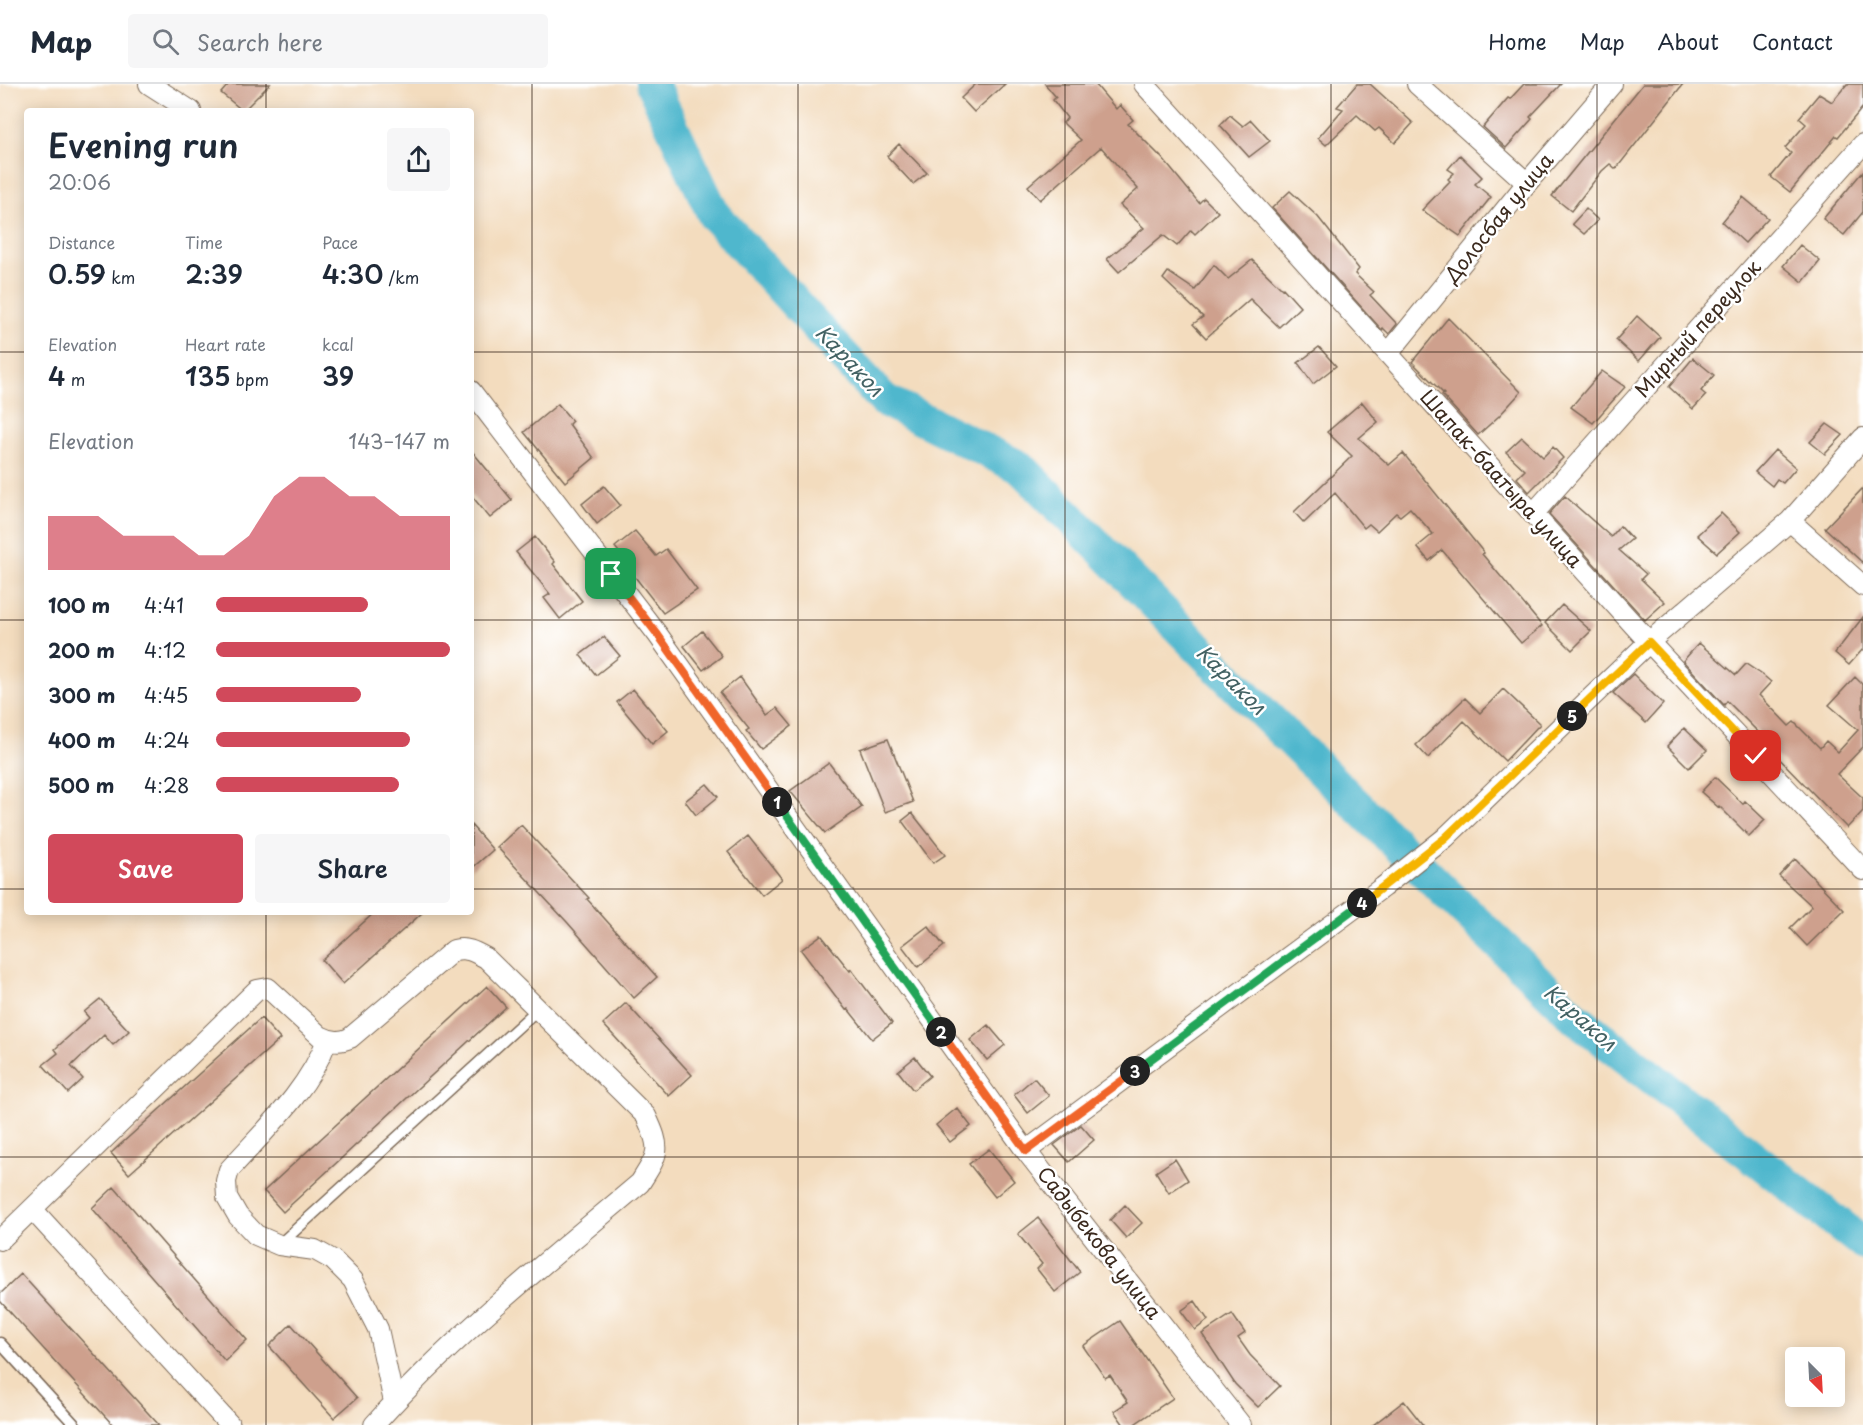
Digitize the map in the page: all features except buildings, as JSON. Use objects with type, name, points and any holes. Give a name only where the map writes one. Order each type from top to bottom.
[{"type":"street","points":[[148,84],[186,108]]},
{"type":"street","name":"Шапак-баатыра улица","points":[[1144,84],[1649,642],[1863,870]]},
{"type":"street","points":[[1417,84],[1527,183]]},
{"type":"street","name":"Долосбая улица","points":[[1388,354],[1527,183],[1612,84]]},
{"type":"street","name":"Мирный переулок","points":[[1533,514],[1863,144]]},
{"type":"street","name":"Садыбекова улица","points":[[474,395],[658,635],[1026,1151],[1241,1425]]},
{"type":"street","points":[[1026,1151],[1383,887],[1445,838],[1649,642],[1790,521],[1863,438]]},
{"type":"street","points":[[1790,521],[1863,586]]},
{"type":"street","points":[[0,1240],[257,990],[268,987],[320,1036],[327,1040],[342,1042],[350,1038],[454,950],[463,948],[473,950],[486,958],[646,1116],[655,1137],[656,1157],[640,1183],[476,1322],[394,1402],[374,1425]]},
{"type":"street","points":[[327,1040],[321,1058],[287,1105],[228,1170],[227,1197],[238,1216],[256,1235],[279,1245],[315,1250],[333,1260],[353,1280],[378,1329],[394,1402]]},
{"type":"street","points":[[32,1209],[230,1425]]},
{"type":"lane","points":[[279,1245],[538,1009]]},
{"type":"lane","points":[[0,1343],[75,1425]]},
{"type":"waterway","name":"Каракол","points":[[652,84],[714,215],[884,400],[1021,468],[1241,691],[1576,1018],[1863,1243]]},
{"type":"route","points":[[611,574],[658,635],[1026,1151],[1383,887],[1445,838],[1649,642],[1756,756]]}]
